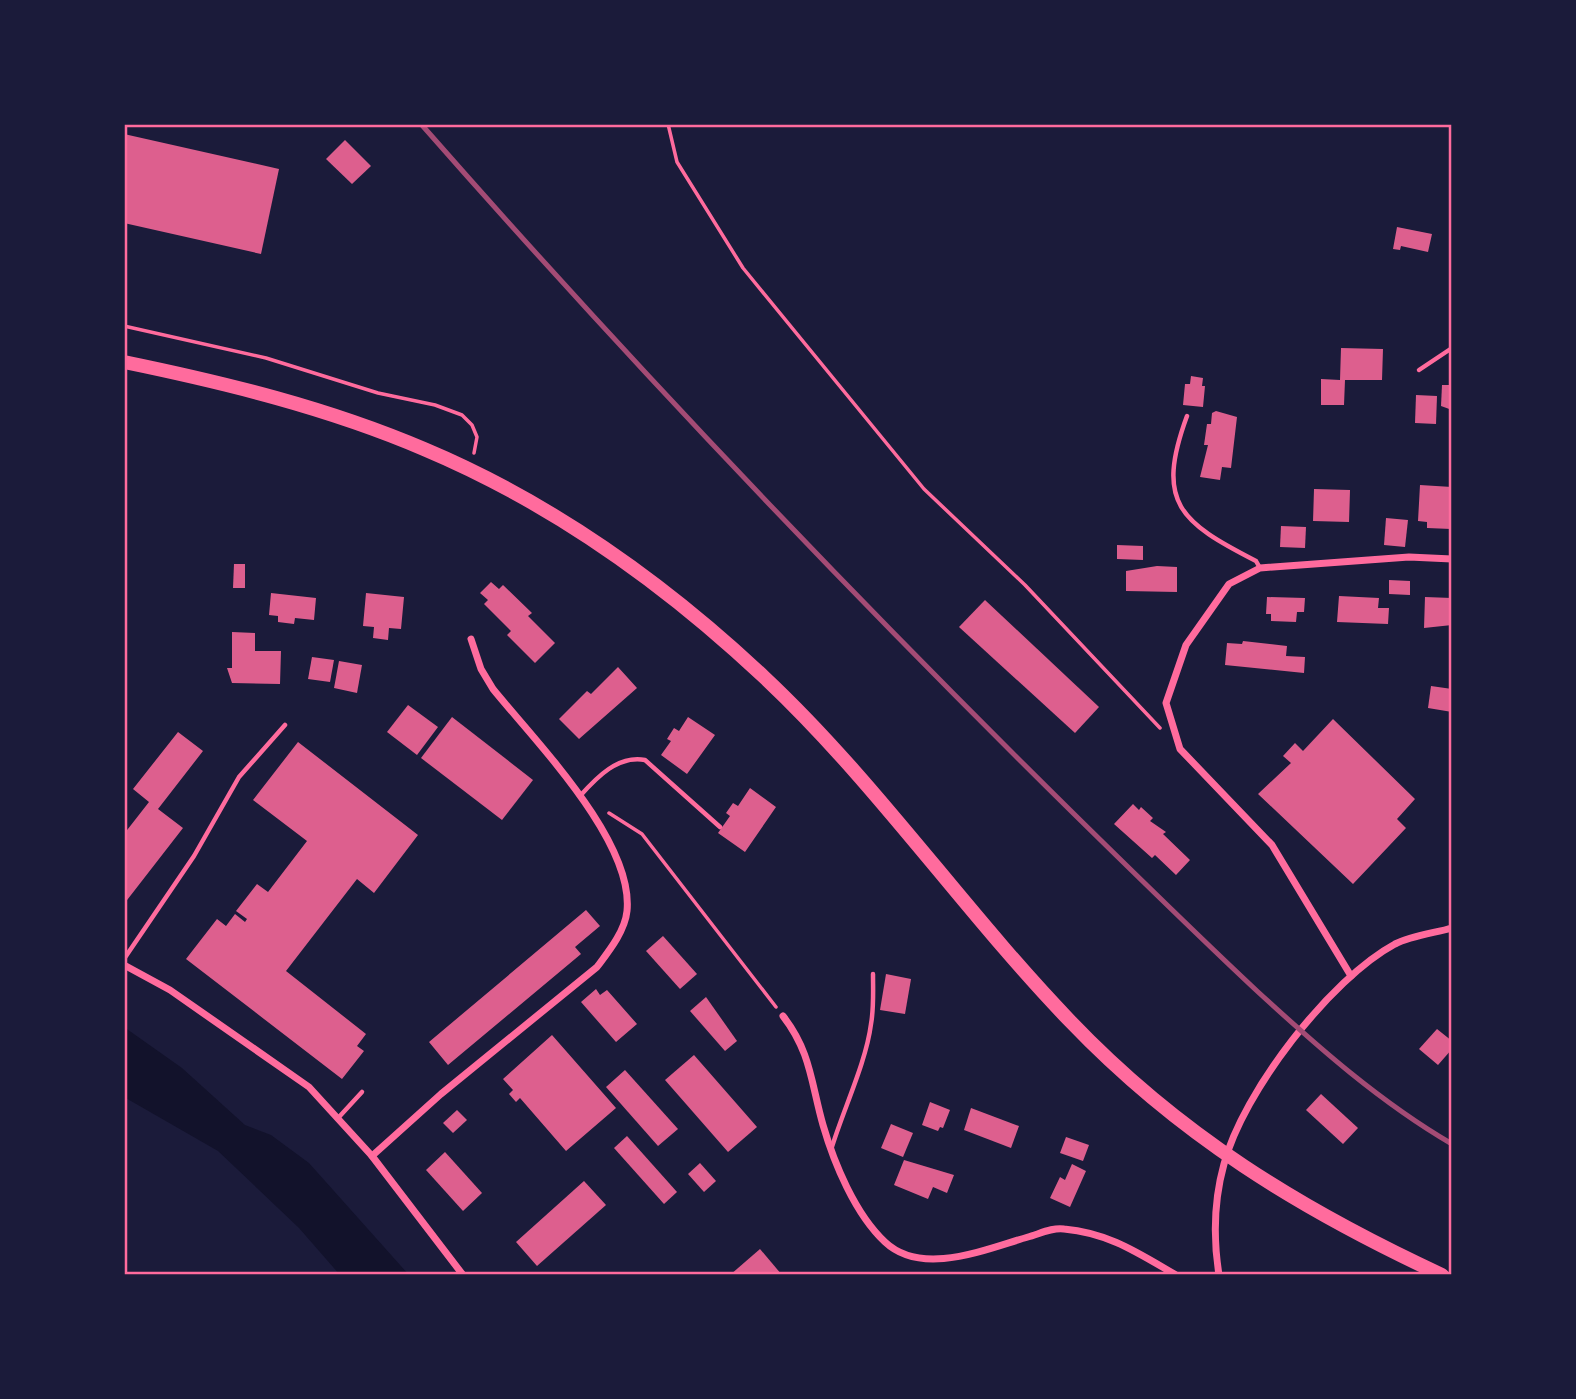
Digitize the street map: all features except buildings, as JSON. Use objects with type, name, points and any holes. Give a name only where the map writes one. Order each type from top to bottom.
[{"type":"highway","points":[[124,362],[247,389],[394,437],[486,477],[601,547],[702,622],[799,711],[1025,972],[1070,1021],[1150,1097],[1200,1139],[1275,1188],[1336,1223],[1442,1275]]},
{"type":"street","points":[[1351,976],[1272,845],[1180,749],[1166,703],[1186,646],[1230,584],[1260,568],[1409,557],[1452,559]]},
{"type":"street","points":[[372,1156],[441,1094],[597,967],[615,942],[628,911],[624,876],[597,819],[493,690],[481,669],[471,639]]},
{"type":"street","points":[[1219,1275],[1215,1245],[1216,1205],[1224,1162],[1250,1102],[1311,1017],[1351,976],[1396,943],[1452,928]]},
{"type":"street","points":[[124,962],[170,990],[309,1087],[372,1156],[463,1275]]},
{"type":"street","points":[[783,1016],[799,1037],[811,1068],[831,1151],[862,1213],[886,1243],[912,1257],[943,1259],[1060,1228],[1110,1237],[1176,1275]]},
{"type":"lane","points":[[1419,370],[1452,348]]},
{"type":"lane","points":[[1187,416],[1173,467],[1173,492],[1177,502],[1206,535],[1256,561],[1260,568]]},
{"type":"lane","points":[[124,962],[194,856],[239,777],[285,724]]},
{"type":"lane","points":[[580,796],[611,767],[632,759],[645,760],[720,827]]},
{"type":"lane","points":[[831,1151],[846,1101],[862,1063],[871,1024],[873,974]]},
{"type":"lane","points":[[339,1117],[362,1092]]},
{"type":"path","points":[[668,124],[677,162],[743,268],[924,489],[1025,585],[1180,749]]},
{"type":"path","points":[[124,326],[266,358],[378,393],[435,405],[461,415],[472,425],[477,437],[474,453]]},
{"type":"path","points":[[580,796],[642,834],[783,1016]]},
{"type":"shaded area","points":[[124,1027],[182,1068],[245,1125],[271,1135],[309,1163],[409,1275],[340,1275],[299,1228],[218,1151],[124,1097]]},
{"type":"railway","points":[[421,124],[579,301],[741,474],[1073,813],[1303,1033],[1375,1092],[1452,1144]]}]
